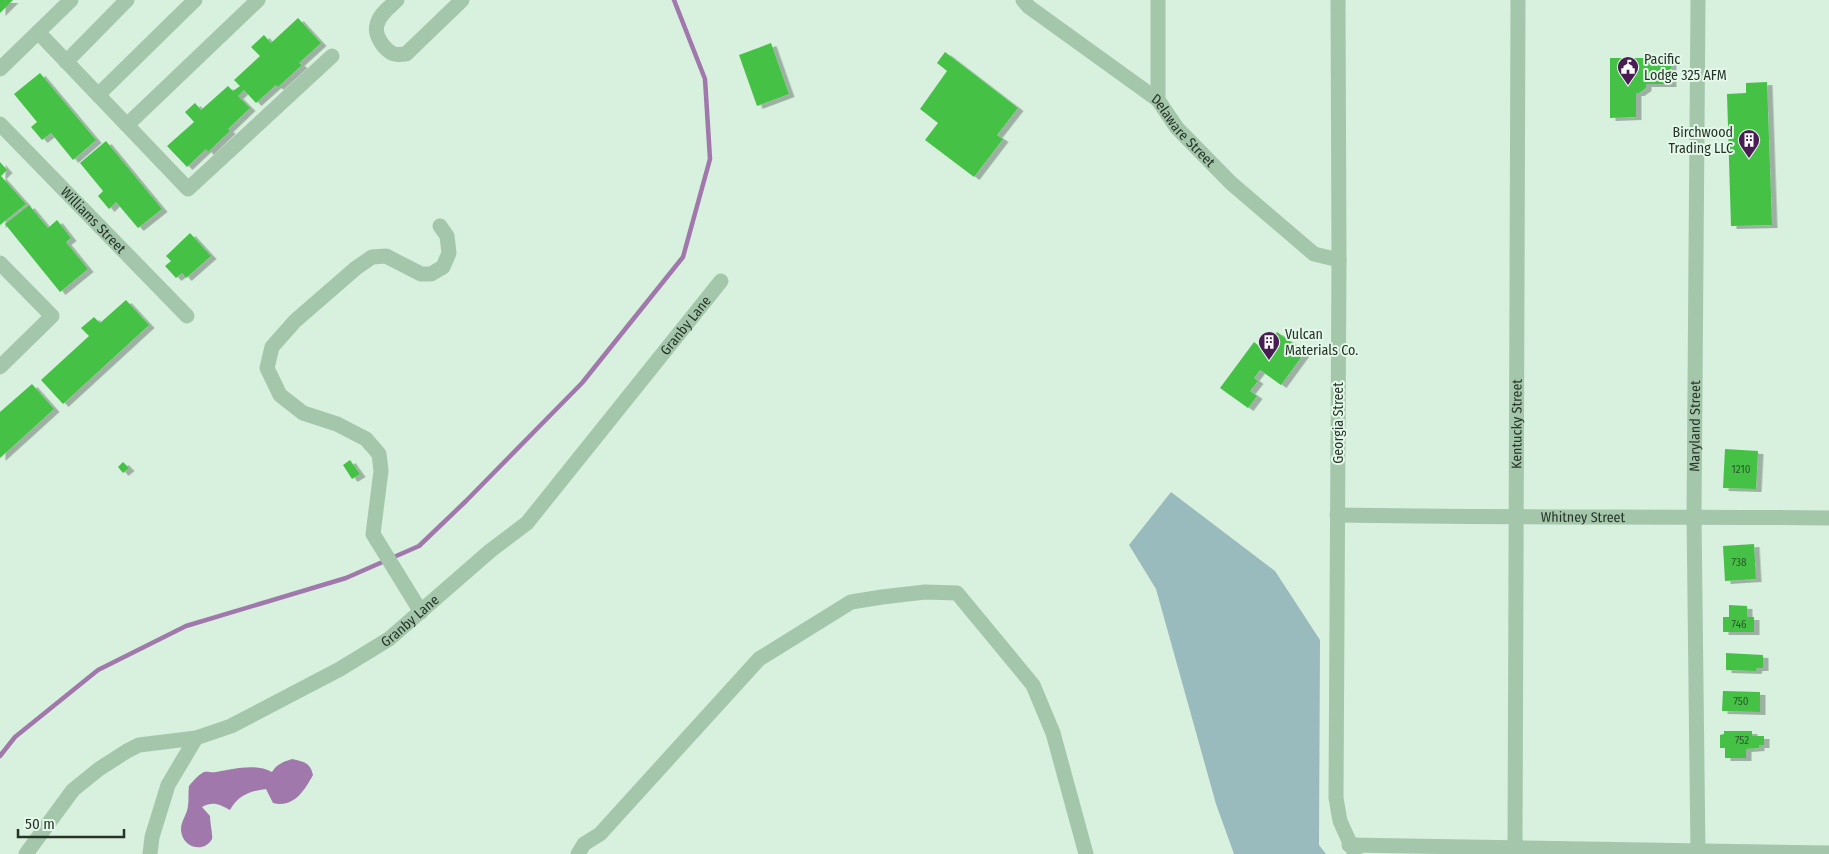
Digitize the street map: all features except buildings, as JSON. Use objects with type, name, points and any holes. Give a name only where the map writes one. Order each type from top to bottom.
[{"type":"street","points":[[0,69],[71,0]]},
{"type":"street","points":[[66,62],[127,0]]},
{"type":"street","points":[[98,95],[195,0]]},
{"type":"street","points":[[127,126],[258,0]]},
{"type":"street","points":[[397,0],[381,15],[376,25],[380,41],[394,54],[406,54],[462,0]]},
{"type":"street","name":"Delaware Street","points":[[1023,0],[1029,7],[1158,100],[1177,128],[1231,182],[1314,254],[1339,260]]},
{"type":"street","points":[[1158,0],[1158,100]]},
{"type":"street","name":"Georgia Street","points":[[1338,0],[1339,260],[1336,798],[1340,821],[1352,849]]},
{"type":"street","name":"Kentucky Street","points":[[1515,849],[1518,0]]},
{"type":"street","name":"Maryland Street","points":[[1698,0],[1694,516],[1698,853]]},
{"type":"street","points":[[38,32],[188,189],[332,56]]},
{"type":"street","name":"Williams Street","points":[[0,124],[188,316]]},
{"type":"street","points":[[417,605],[373,534],[381,471],[379,454],[366,440],[337,424],[303,413],[280,395],[267,368],[272,347],[296,321],[356,268],[372,257],[386,256],[421,274],[431,274],[443,266],[449,253],[447,236],[440,226]]},
{"type":"street","points":[[0,262],[52,316],[0,367]]},
{"type":"street","name":"Granby Lane","points":[[26,854],[73,790],[99,769],[127,751],[140,745],[196,738],[231,726],[340,668],[389,639],[417,605],[527,522],[721,281]]},
{"type":"street","name":"Whitney Street","points":[[1337,515],[1516,518],[1694,516],[1829,518]]},
{"type":"street","points":[[578,854],[584,844],[600,834],[759,659],[851,602],[925,592],[957,593],[1033,685],[1053,733],[1086,854]]},
{"type":"street","points":[[150,854],[152,837],[168,785],[196,738]]},
{"type":"street","points":[[1352,849],[1829,853]]},
{"type":"shaded area","points":[[1171,492],[1275,571],[1320,640],[1319,845],[1326,854],[1234,854],[1216,804],[1156,589],[1129,545]]},
{"type":"shaded area","points":[[292,759],[308,765],[313,775],[306,787],[293,801],[280,804],[273,803],[266,789],[241,797],[230,810],[216,804],[206,805],[202,807],[210,816],[212,839],[205,846],[200,847],[191,846],[184,840],[181,827],[188,806],[189,786],[204,772],[251,767],[272,772],[280,764]]},
{"type":"waterway","points":[[0,756],[15,737],[98,670],[186,626],[346,578],[419,546],[582,383],[683,257],[710,159],[705,79],[674,0]]},
{"type":"place","name":"Pacific Lodge 325 AFM","points":[[1628,86]]},
{"type":"place","name":"Birchwood Trading LLC","points":[[1749,159]]},
{"type":"place","name":"Vulcan Materials Co.","points":[[1269,361]]}]
